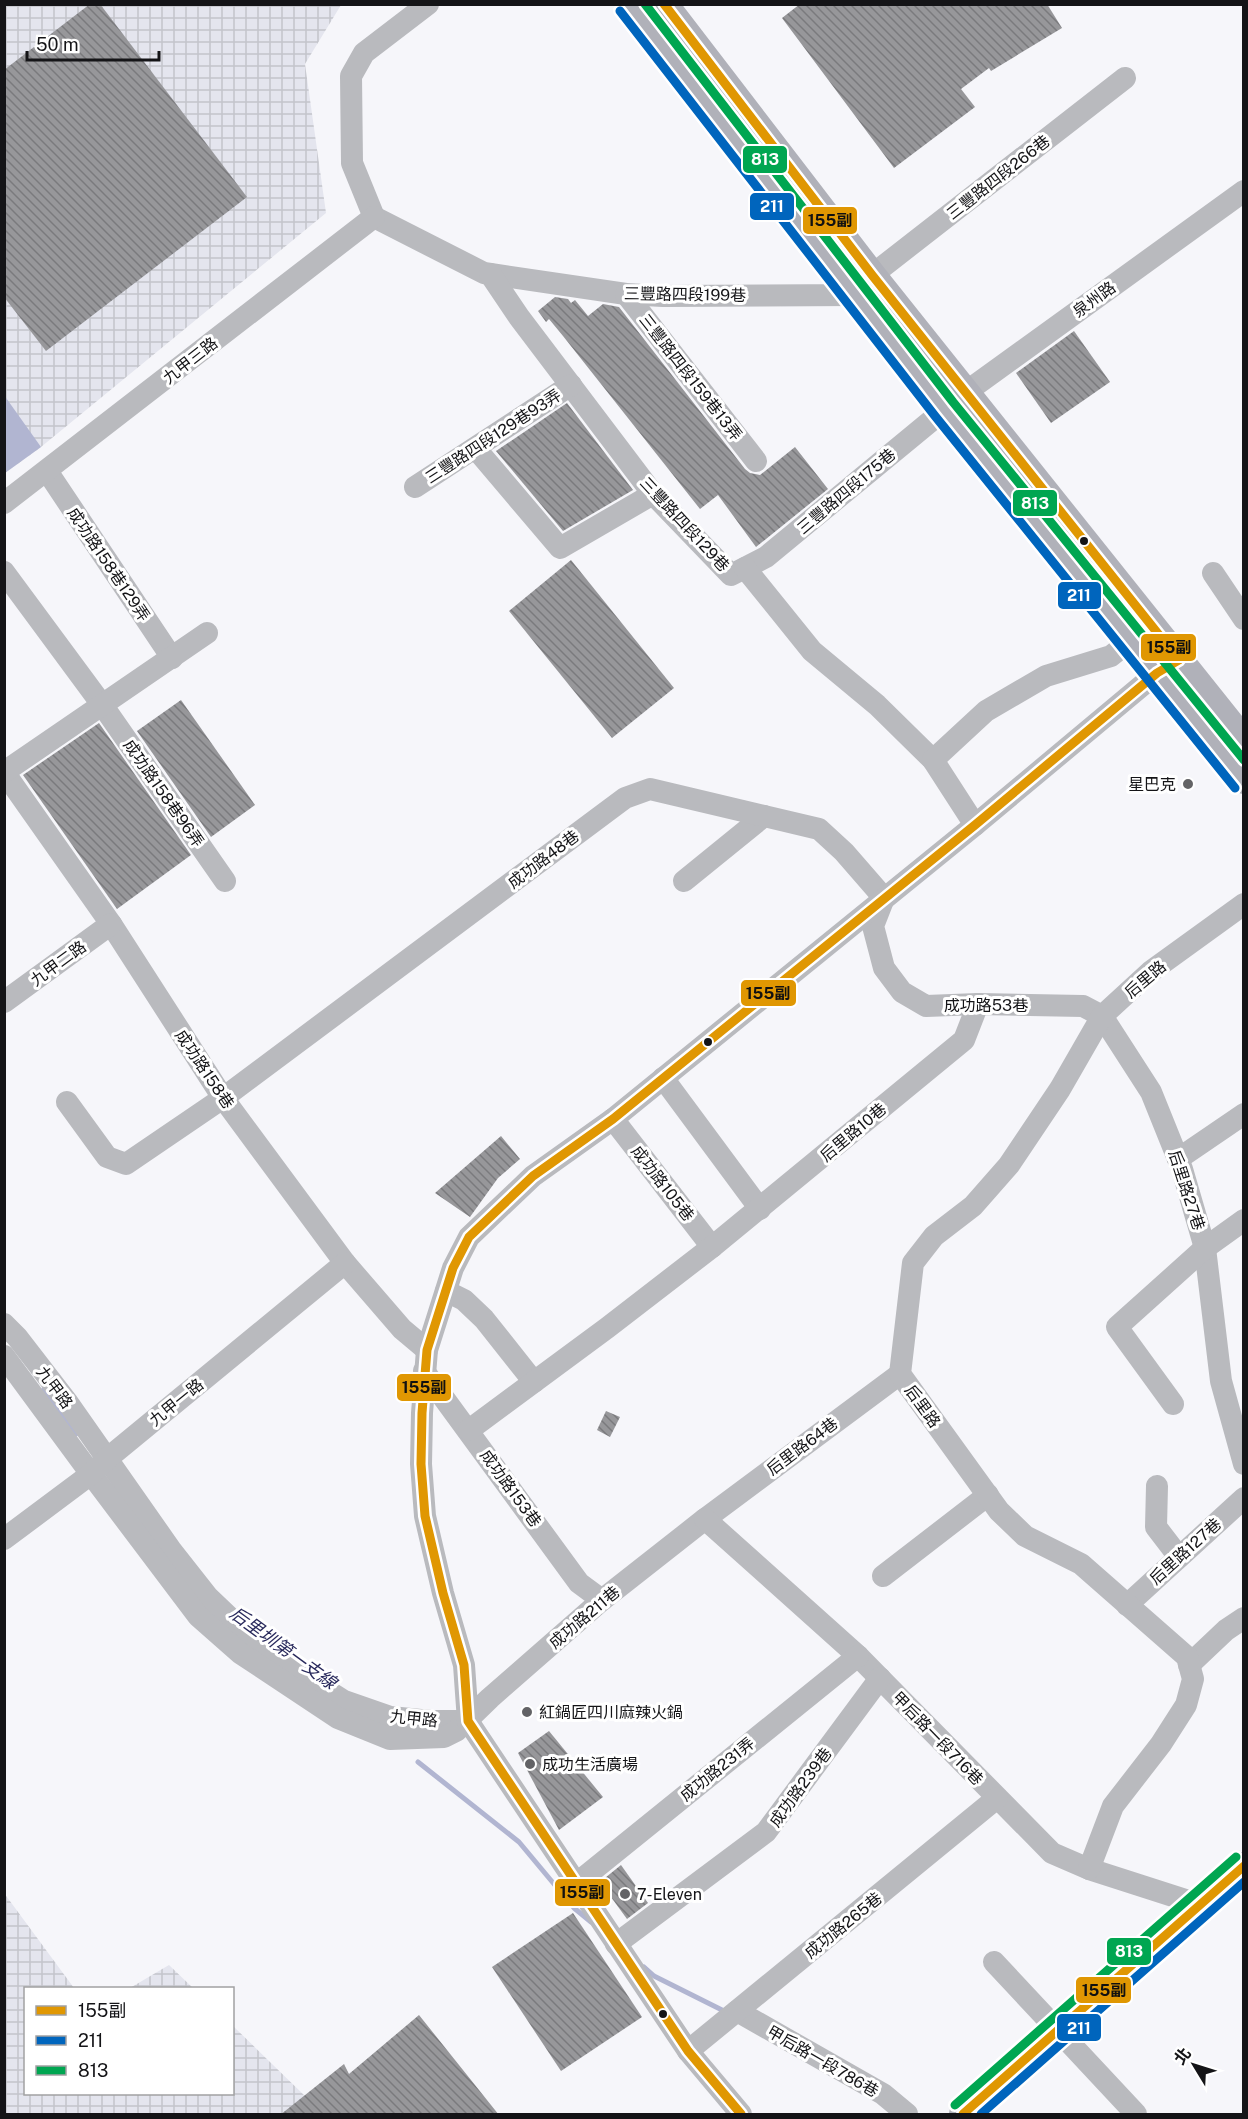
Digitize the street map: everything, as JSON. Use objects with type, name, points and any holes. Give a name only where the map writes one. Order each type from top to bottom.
[{"type":"main road","points":[[628,4],[864,285],[1168,667],[1244,780]]},
{"type":"main road","points":[[664,4],[864,285]]},
{"type":"main road","points":[[955,400],[1131,640],[1168,667],[1244,741]]},
{"type":"main road","points":[[963,2115],[1244,1866]]},
{"type":"street","points":[[374,217],[352,163],[351,76],[364,53],[428,4]]},
{"type":"street","name":"三豐路四段266巷","points":[[864,285],[1125,78]]},
{"type":"street","name":"泉州路","points":[[955,400],[1244,191]]},
{"type":"street","name":"三豐路四段199巷","points":[[374,217],[484,273],[626,294],[663,296],[864,285]]},
{"type":"street","name":"九甲三路","points":[[4,503],[374,217]]},
{"type":"street","name":"三豐路四段129巷","points":[[490,274],[519,318],[653,494],[731,575],[745,568],[813,651],[877,705],[933,760],[975,825]]},
{"type":"street","name":"三豐路四段159巷13弄","points":[[626,294],[756,461]]},
{"type":"street","name":"三豐路四段129巷93弄","points":[[415,487],[571,385]]},
{"type":"street","name":"三豐路四段175巷","points":[[745,568],[766,557],[955,400]]},
{"type":"street","points":[[476,449],[560,548],[653,494]]},
{"type":"street","name":"成功路158巷129弄","points":[[47,471],[172,658]]},
{"type":"street","name":"成功路158巷96弄","points":[[4,572],[103,706],[225,881]]},
{"type":"street","points":[[1213,573],[1244,619]]},
{"type":"street","name":"成功路158巷","points":[[207,633],[4,772],[111,924],[223,1098],[345,1263],[402,1329],[426,1361]]},
{"type":"street","points":[[933,760],[986,711],[1046,676],[1111,656],[1131,640]]},
{"type":"street","points":[[741,2115],[688,2051],[468,1721],[464,1665],[443,1593],[425,1516],[421,1464],[426,1361],[446,1291],[453,1268],[469,1237],[533,1176],[613,1119],[1168,667]]},
{"type":"street","name":"成功路48巷","points":[[67,1102],[107,1157],[126,1164],[223,1098],[625,798],[650,789],[819,829],[844,852],[884,898]]},
{"type":"street","points":[[684,881],[764,816]]},
{"type":"street","name":"成功路53巷","points":[[884,898],[873,926],[884,968],[902,992],[926,1006],[978,1004],[1083,1006],[1102,1016]]},
{"type":"street","name":"后里路","points":[[1189,1665],[1187,1657],[1081,1564],[1025,1536],[999,1511],[900,1374],[913,1263],[934,1236],[973,1206],[1010,1165],[1060,1089],[1102,1016],[1150,972],[1244,903]]},
{"type":"street","name":"九甲二路","points":[[4,1002],[111,924]]},
{"type":"street","name":"后里路10巷","points":[[469,1430],[608,1328],[712,1247],[964,1040],[978,1004]]},
{"type":"street","name":"后里路27巷","points":[[1102,1016],[1151,1092],[1178,1159],[1205,1248],[1221,1381],[1244,1464]]},
{"type":"street","points":[[663,1078],[760,1209]]},
{"type":"street","points":[[1178,1159],[1244,1114]]},
{"type":"street","name":"成功路105巷","points":[[613,1119],[712,1247]]},
{"type":"street","points":[[1173,1404],[1116,1327],[1205,1248],[1244,1220]]},
{"type":"street","name":"九甲一路","points":[[4,1539],[90,1474],[345,1263]]},
{"type":"street","points":[[446,1291],[464,1300],[484,1318],[534,1382]]},
{"type":"street","name":"九甲路","points":[[4,1324],[17,1337],[108,1458],[178,1574]]},
{"type":"street","name":"九甲路","points":[[4,1356],[90,1474],[178,1574],[208,1597],[251,1638],[289,1666],[344,1701],[390,1717],[431,1721],[468,1721]]},
{"type":"street","name":"成功路153巷","points":[[426,1361],[469,1430],[579,1583],[602,1600]]},
{"type":"street","name":"后里路64巷","points":[[705,1519],[900,1374]]},
{"type":"street","points":[[1157,1486],[1156,1527],[1179,1557]]},
{"type":"street","points":[[883,1576],[988,1495]]},
{"type":"street","name":"后里路127巷","points":[[1127,1605],[1244,1498]]},
{"type":"street","name":"成功路211巷","points":[[468,1721],[490,1698],[602,1600],[705,1519]]},
{"type":"street","name":"甲后路一段716巷","points":[[705,1519],[858,1656],[1052,1853],[1089,1869],[1201,1905]]},
{"type":"street","points":[[1089,1869],[1113,1806],[1161,1744],[1186,1705],[1193,1679],[1189,1665],[1226,1630],[1244,1618]]},
{"type":"street","name":"成功路231弄","points":[[577,1883],[858,1656]]},
{"type":"street","name":"成功路239巷","points":[[616,1944],[766,1832],[880,1678]]},
{"type":"street","name":"成功路265巷","points":[[688,2051],[997,1798]]},
{"type":"street","points":[[994,1962],[1136,2115]]},
{"type":"street","name":"甲后路一段786巷","points":[[737,2012],[883,2094],[907,2115]]},
{"type":"shaded area","points":[[4,5],[341,5],[305,64],[326,213],[41,447],[5,473]]},
{"type":"shaded area","points":[[4,1893],[73,1987],[24,1987],[24,2095],[234,2095],[234,2027],[306,2097],[409,2040],[481,2114],[5,2114]]},
{"type":"shaded area","points":[[169,1965],[192,1987],[132,1987]]},
{"type":"water","points":[[4,395],[41,447],[5,473],[4,473]]},
{"type":"building","points":[[90,4],[100,4],[247,197],[46,351],[4,297],[4,70]]},
{"type":"building","points":[[800,4],[1047,4],[1062,28],[991,71],[989,68],[961,89],[975,107],[894,168],[782,18]]},
{"type":"building","points":[[555,297],[568,299],[571,303],[575,300],[588,316],[603,304],[619,307],[750,473],[760,475],[795,447],[828,489],[756,547],[718,495],[700,509],[563,336],[549,319],[546,322],[538,311]]},
{"type":"building","points":[[1074,331],[1110,382],[1051,423],[1016,373]]},
{"type":"building","points":[[567,403],[633,490],[563,531],[496,451]]},
{"type":"building","points":[[571,560],[674,688],[612,738],[509,611]]},
{"type":"building","points":[[181,700],[255,805],[211,837],[137,731]]},
{"type":"building","points":[[99,723],[191,855],[117,909],[23,775]]},
{"type":"building","points":[[501,1136],[520,1159],[498,1178],[470,1217],[435,1193]]},
{"type":"building","points":[[606,1411],[620,1417],[610,1437],[597,1430]]},
{"type":"building","points":[[549,1731],[603,1797],[559,1830],[518,1753]]},
{"type":"building","name":"7-Eleven","points":[[621,1865],[648,1903],[627,1919],[600,1882]]},
{"type":"building","points":[[573,1913],[642,2017],[561,2071],[492,1967]]},
{"type":"building","points":[[419,2015],[499,2115],[280,2115],[344,2064],[349,2074]]},
{"type":"waterway","name":"后里圳第一支線","points":[[44,1389],[76,1434]]},
{"type":"waterway","name":"后里圳第一支線","points":[[418,1762],[519,1842],[574,1908],[591,1922]]},
{"type":"waterway","name":"后里圳第一支線","points":[[644,1967],[654,1976],[726,2012]]},
{"type":"transit line","name":"813","points":[[645,4],[953,402],[1244,760]]},
{"type":"transit line","name":"155副","points":[[664,4],[872,275],[1179,660],[1157,673],[975,825],[613,1119],[533,1176],[469,1237],[453,1268],[427,1350],[421,1464],[425,1516],[443,1593],[464,1665],[468,1721],[688,2051],[741,2114]]},
{"type":"transit line","name":"211","points":[[620,11],[935,416],[1235,788]]},
{"type":"transit line","name":"813","points":[[955,2105],[1236,1857]]},
{"type":"transit line","name":"155副","points":[[963,2114],[1244,1866]]},
{"type":"transit line","name":"211","points":[[981,2114],[1244,1882]]},
{"type":"place","name":"星巴克","points":[[1188,784]]},
{"type":"place","name":"紅鍋匠四川麻辣火鍋","points":[[527,1712]]},
{"type":"place","name":"成功生活廣場","points":[[530,1764]]},
{"type":"place","name":"7-Eleven","points":[[625,1894]]}]
